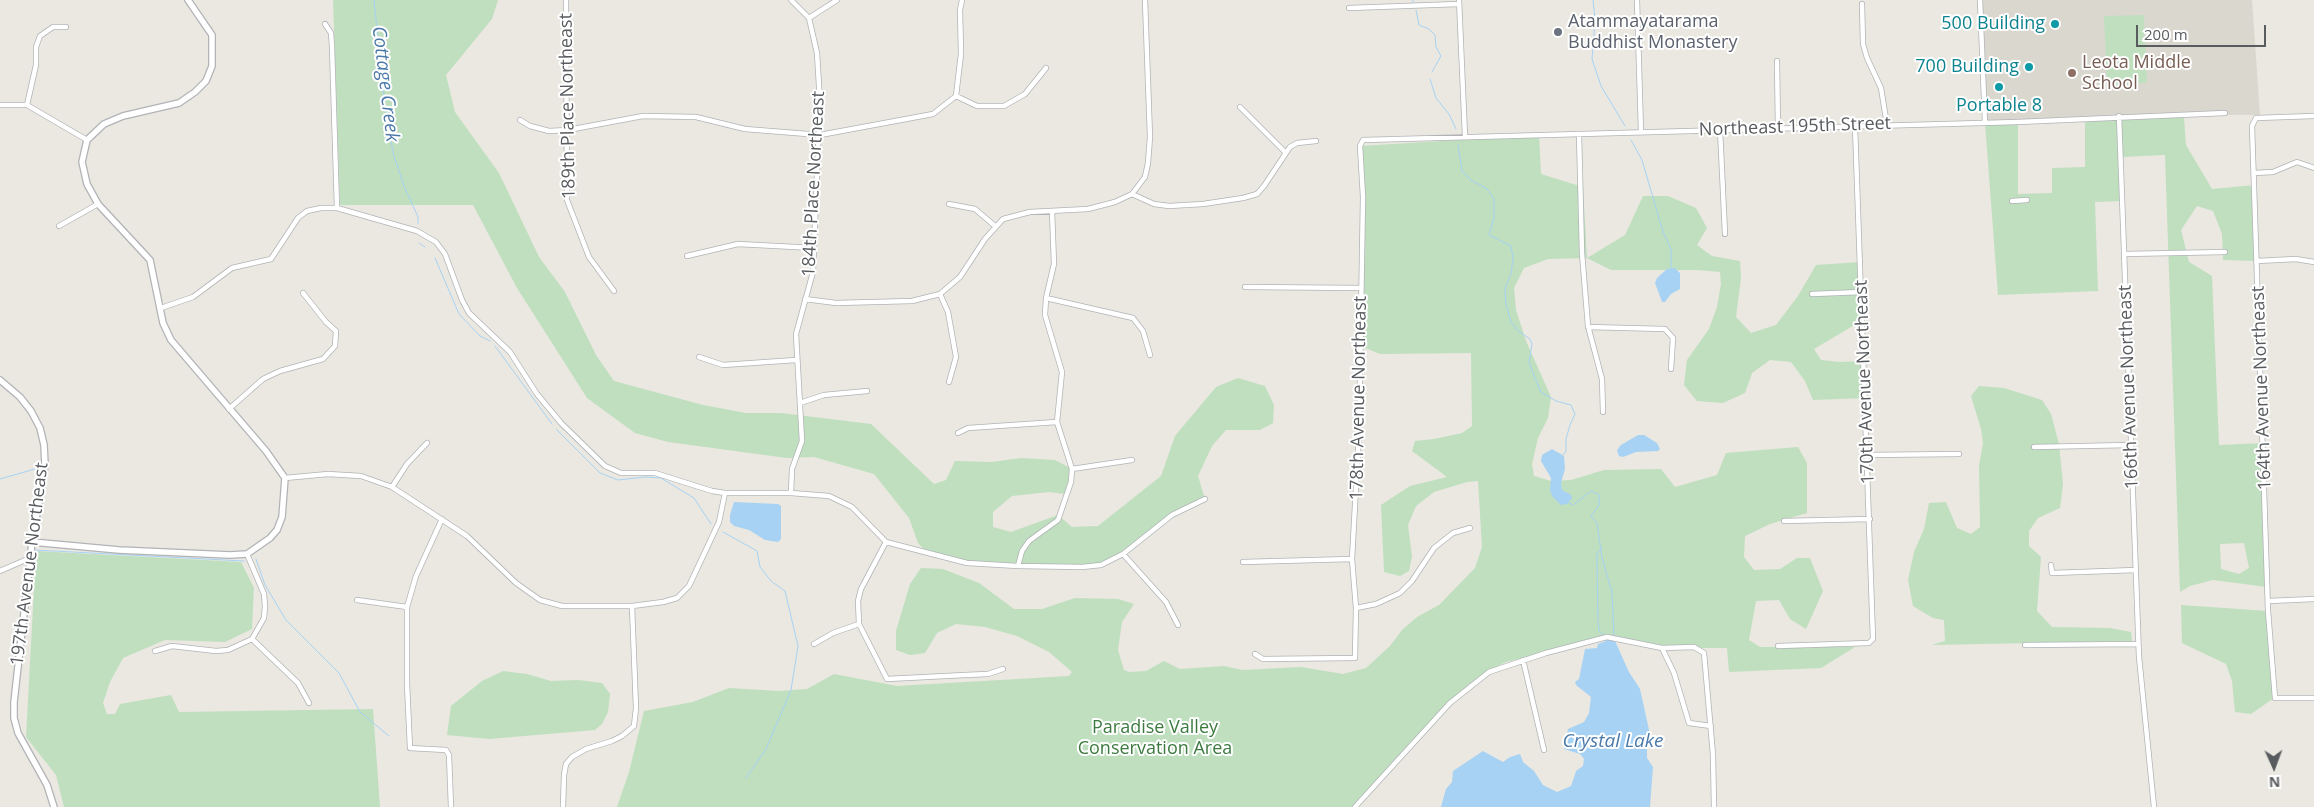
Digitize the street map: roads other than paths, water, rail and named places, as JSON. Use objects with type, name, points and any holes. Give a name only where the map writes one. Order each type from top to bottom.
[{"type":"street","points":[[32,542],[119,550],[230,555],[247,554],[262,545],[277,530],[284,504],[285,478],[266,451],[171,340],[163,323],[150,260],[98,204],[87,184],[82,162],[87,140],[104,124],[123,116],[179,103],[195,92],[206,81],[212,66],[212,35],[188,0]]},
{"type":"street","name":"189th Place Northeast","points":[[566,0],[567,200],[589,257],[614,291]]},
{"type":"street","points":[[791,0],[809,18],[837,0]]},
{"type":"street","points":[[520,120],[530,126],[549,131],[568,130],[652,116],[696,117],[745,129],[820,135],[933,114],[956,96],[961,54],[960,10],[962,0]]},
{"type":"street","points":[[805,299],[836,303],[912,301],[940,294],[960,277],[995,226],[1003,219],[1016,215],[1102,206],[1132,194],[1145,177],[1150,137],[1145,0]]},
{"type":"street","points":[[1637,0],[1641,131]]},
{"type":"street","points":[[1980,0],[1985,123]]},
{"type":"street","points":[[1349,8],[1459,2],[1465,136]]},
{"type":"street","points":[[1862,4],[1863,44],[1867,58],[1881,88],[1887,125]]},
{"type":"street","name":"184th Place Northeast","points":[[791,493],[792,469],[802,441],[796,334],[812,272],[820,135],[819,67],[809,18]]},
{"type":"street","points":[[325,24],[331,33],[332,47],[337,208]]},
{"type":"street","points":[[27,105],[36,65],[36,47],[40,36],[53,28],[66,26]]},
{"type":"street","points":[[1777,61],[1778,128]]},
{"type":"street","points":[[956,96],[977,106],[1004,106],[1025,94],[1046,68]]},
{"type":"street","points":[[0,106],[27,105],[87,140]]},
{"type":"street","points":[[1240,107],[1285,152]]},
{"type":"street","name":"Northeast 195th Street","points":[[1366,140],[1985,123],[2225,113]]},
{"type":"street","name":"166th Avenue Northeast","points":[[2119,116],[2138,644],[2154,807]]},
{"type":"street","name":"164th Avenue Northeast","points":[[2314,116],[2263,117],[2253,120],[2268,611],[2275,698],[2314,698]]},
{"type":"street","name":"170th Avenue Northeast","points":[[1778,646],[1869,643],[1873,639],[1855,126]]},
{"type":"street","points":[[1720,129],[1725,234]]},
{"type":"street","points":[[1578,134],[1582,253],[1588,327],[1602,379],[1603,412]]},
{"type":"street","name":"178th Avenue Northeast","points":[[1255,654],[1263,659],[1354,658],[1356,608],[1352,559],[1358,442],[1363,197],[1360,146],[1366,140]]},
{"type":"street","points":[[1132,194],[1154,204],[1168,206],[1203,204],[1257,194],[1285,152],[1297,143],[1316,141]]},
{"type":"street","points":[[2254,172],[2273,172],[2297,162],[2314,168]]},
{"type":"street","points":[[2012,201],[2027,200]]},
{"type":"street","points":[[59,226],[98,204]]},
{"type":"street","points":[[949,204],[975,209],[995,226]]},
{"type":"street","points":[[160,308],[194,296],[232,268],[272,259],[298,218],[307,211],[321,208],[337,208],[417,231],[436,242],[442,251],[469,313],[510,352],[537,394],[597,459],[605,466],[621,473],[656,473],[712,491],[725,493],[791,493],[829,496],[841,500],[852,507],[886,542],[967,563],[1018,566],[1082,567],[1101,564],[1123,554],[1172,515],[1205,499]]},
{"type":"street","points":[[1018,566],[1022,551],[1029,541],[1058,520],[1070,491],[1072,470],[1057,422],[1062,372],[1045,316],[1046,298],[1054,264],[1052,211]]},
{"type":"street","points":[[687,256],[738,244],[814,248]]},
{"type":"street","points":[[2124,254],[2225,252]]},
{"type":"street","points":[[2257,261],[2296,259],[2314,262]]},
{"type":"street","points":[[1245,287],[1361,288]]},
{"type":"street","points":[[1812,294],[1862,292]]},
{"type":"street","points":[[229,409],[263,379],[280,371],[323,359],[335,346],[336,331],[326,322],[303,293]]},
{"type":"street","points":[[940,294],[948,312],[956,357],[949,382]]},
{"type":"street","points":[[1046,298],[1133,318],[1142,331],[1150,355]]},
{"type":"street","points":[[1588,327],[1665,329],[1673,338],[1671,368]]},
{"type":"street","points":[[699,357],[724,365],[796,360]]},
{"type":"street","name":"197th Avenue Northeast","points":[[0,380],[20,397],[31,411],[40,428],[44,446],[45,464],[32,542],[14,702],[18,733],[47,785],[54,807]]},
{"type":"street","points":[[800,403],[811,402],[824,395],[867,391]]},
{"type":"street","points":[[958,433],[968,428],[1057,422]]},
{"type":"street","points":[[392,487],[407,464],[427,442]]},
{"type":"street","points":[[2034,447],[2131,445]]},
{"type":"street","points":[[1868,455],[1959,454]]},
{"type":"street","points":[[1072,470],[1132,460]]},
{"type":"street","points":[[285,478],[328,474],[361,476],[392,487],[467,536],[516,583],[540,600],[562,606],[632,606],[677,598],[689,586],[719,522],[725,493]]},
{"type":"street","points":[[442,519],[416,576],[407,607],[410,748],[446,750],[450,755],[452,807]]},
{"type":"street","points":[[1784,521],[1870,519]]},
{"type":"street","points":[[1356,608],[1376,604],[1400,593],[1412,581],[1428,555],[1438,544],[1453,534],[1470,528]]},
{"type":"street","points":[[886,542],[861,589],[859,624],[887,679],[966,676],[988,674],[1003,669]]},
{"type":"street","points":[[155,651],[172,646],[216,651],[228,650],[252,639],[264,618],[266,606],[264,594],[247,554]]},
{"type":"street","points":[[1123,554],[1166,602],[1178,625]]},
{"type":"street","points":[[0,571],[30,558]]},
{"type":"street","points":[[1243,562],[1352,559]]},
{"type":"street","points":[[2051,565],[2052,573],[2136,570]]},
{"type":"street","points":[[2269,601],[2314,599]]},
{"type":"street","points":[[357,600],[407,607]]},
{"type":"street","points":[[564,807],[564,775],[566,764],[572,756],[586,749],[612,741],[622,736],[634,726],[636,708],[632,606]]},
{"type":"street","points":[[814,644],[859,624]]},
{"type":"street","points":[[1355,807],[1450,703],[1489,672],[1533,657],[1606,638],[1662,648],[1694,647],[1704,653],[1714,807]]},
{"type":"street","points":[[252,639],[298,683],[309,703]]},
{"type":"street","points":[[2025,645],[2138,644]]},
{"type":"street","points":[[1662,648],[1674,673],[1689,723],[1710,726]]},
{"type":"street","points":[[1523,660],[1544,750]]},
{"type":"water","points":[[1675,268],[1680,273],[1680,289],[1671,294],[1665,302],[1662,302],[1655,283],[1657,278],[1667,269]]},
{"type":"water","points":[[1638,435],[1644,435],[1657,443],[1660,449],[1658,451],[1636,452],[1623,457],[1619,456],[1617,450],[1621,445]]},
{"type":"water","points":[[1552,449],[1564,456],[1565,469],[1561,483],[1562,490],[1571,495],[1572,498],[1567,504],[1561,505],[1552,496],[1550,490],[1551,478],[1541,461],[1542,455]]},
{"type":"water","points":[[734,502],[778,504],[781,506],[781,539],[778,542],[765,540],[749,530],[734,526],[730,522],[730,515]]},
{"type":"water","name":"Crystal Lake","points":[[1605,635],[1609,640],[1615,641],[1629,672],[1640,689],[1651,739],[1647,746],[1647,758],[1653,767],[1650,807],[1441,807],[1446,789],[1452,782],[1453,771],[1483,751],[1503,762],[1510,757],[1520,754],[1523,762],[1534,771],[1543,785],[1557,792],[1571,786],[1576,771],[1583,766],[1584,759],[1580,754],[1564,749],[1568,729],[1584,722],[1589,713],[1591,697],[1576,685],[1575,682],[1579,679],[1585,649],[1597,648],[1598,644],[1606,641],[1603,636]]},
{"type":"waterway","name":"Cottage Creek","points":[[374,0],[386,116],[394,156],[404,186],[418,217],[418,223]]},
{"type":"waterway","points":[[1593,0],[1595,19],[1592,59],[1601,86],[1625,126]]},
{"type":"waterway","points":[[1416,10],[1419,25],[1429,29],[1435,35],[1436,47],[1441,56],[1432,72]]},
{"type":"waterway","points":[[1430,79],[1436,98],[1449,114],[1456,129]]},
{"type":"waterway","points":[[1631,140],[1642,160],[1663,232],[1671,249],[1671,268]]},
{"type":"waterway","points":[[1458,145],[1462,171],[1472,181],[1486,188],[1494,199],[1494,218],[1489,235],[1511,246],[1513,258],[1511,274],[1505,288],[1506,304],[1511,322],[1517,330],[1530,339],[1532,344],[1529,362],[1534,376],[1541,392],[1556,401],[1571,405],[1575,414],[1566,439],[1566,451],[1563,455]]},
{"type":"waterway","name":"Cottage Creek","points":[[419,243],[425,247]]},
{"type":"waterway","name":"Cottage Creek","points":[[435,258],[459,314],[480,336],[490,341]]},
{"type":"waterway","name":"Cottage Creek","points":[[495,346],[552,424]]},
{"type":"waterway","name":"Cottage Creek","points":[[556,429],[600,473],[618,480],[645,477],[661,478],[694,498],[711,524]]},
{"type":"waterway","points":[[0,479],[35,469]]},
{"type":"waterway","points":[[36,541],[48,472]]},
{"type":"waterway","points":[[1568,502],[1573,505],[1591,491],[1599,495],[1599,505],[1591,516],[1597,523],[1602,558],[1612,592],[1614,635]]},
{"type":"waterway","name":"Cottage Creek","points":[[723,532],[757,551],[760,567],[771,581],[785,591],[798,646],[791,690],[766,749],[746,778]]},
{"type":"waterway","points":[[35,545],[34,550],[244,561]]},
{"type":"waterway","points":[[1601,548],[1597,554],[1598,621],[1599,631],[1604,635]]},
{"type":"waterway","points":[[256,559],[265,585],[286,620],[339,673],[360,712],[389,736]]},
{"type":"place","name":"500 Building","points":[[2055,24]]},
{"type":"place","name":"Atammayatarama Buddhist Monastery","points":[[1558,32]]},
{"type":"place","name":"700 Building","points":[[2029,67]]},
{"type":"place","name":"Leota Middle School","points":[[2072,73]]},
{"type":"place","name":"Portable 8","points":[[1999,87]]},
{"type":"park label","name":"Paradise Valley Conservation Area","points":[[1155,738]]}]
